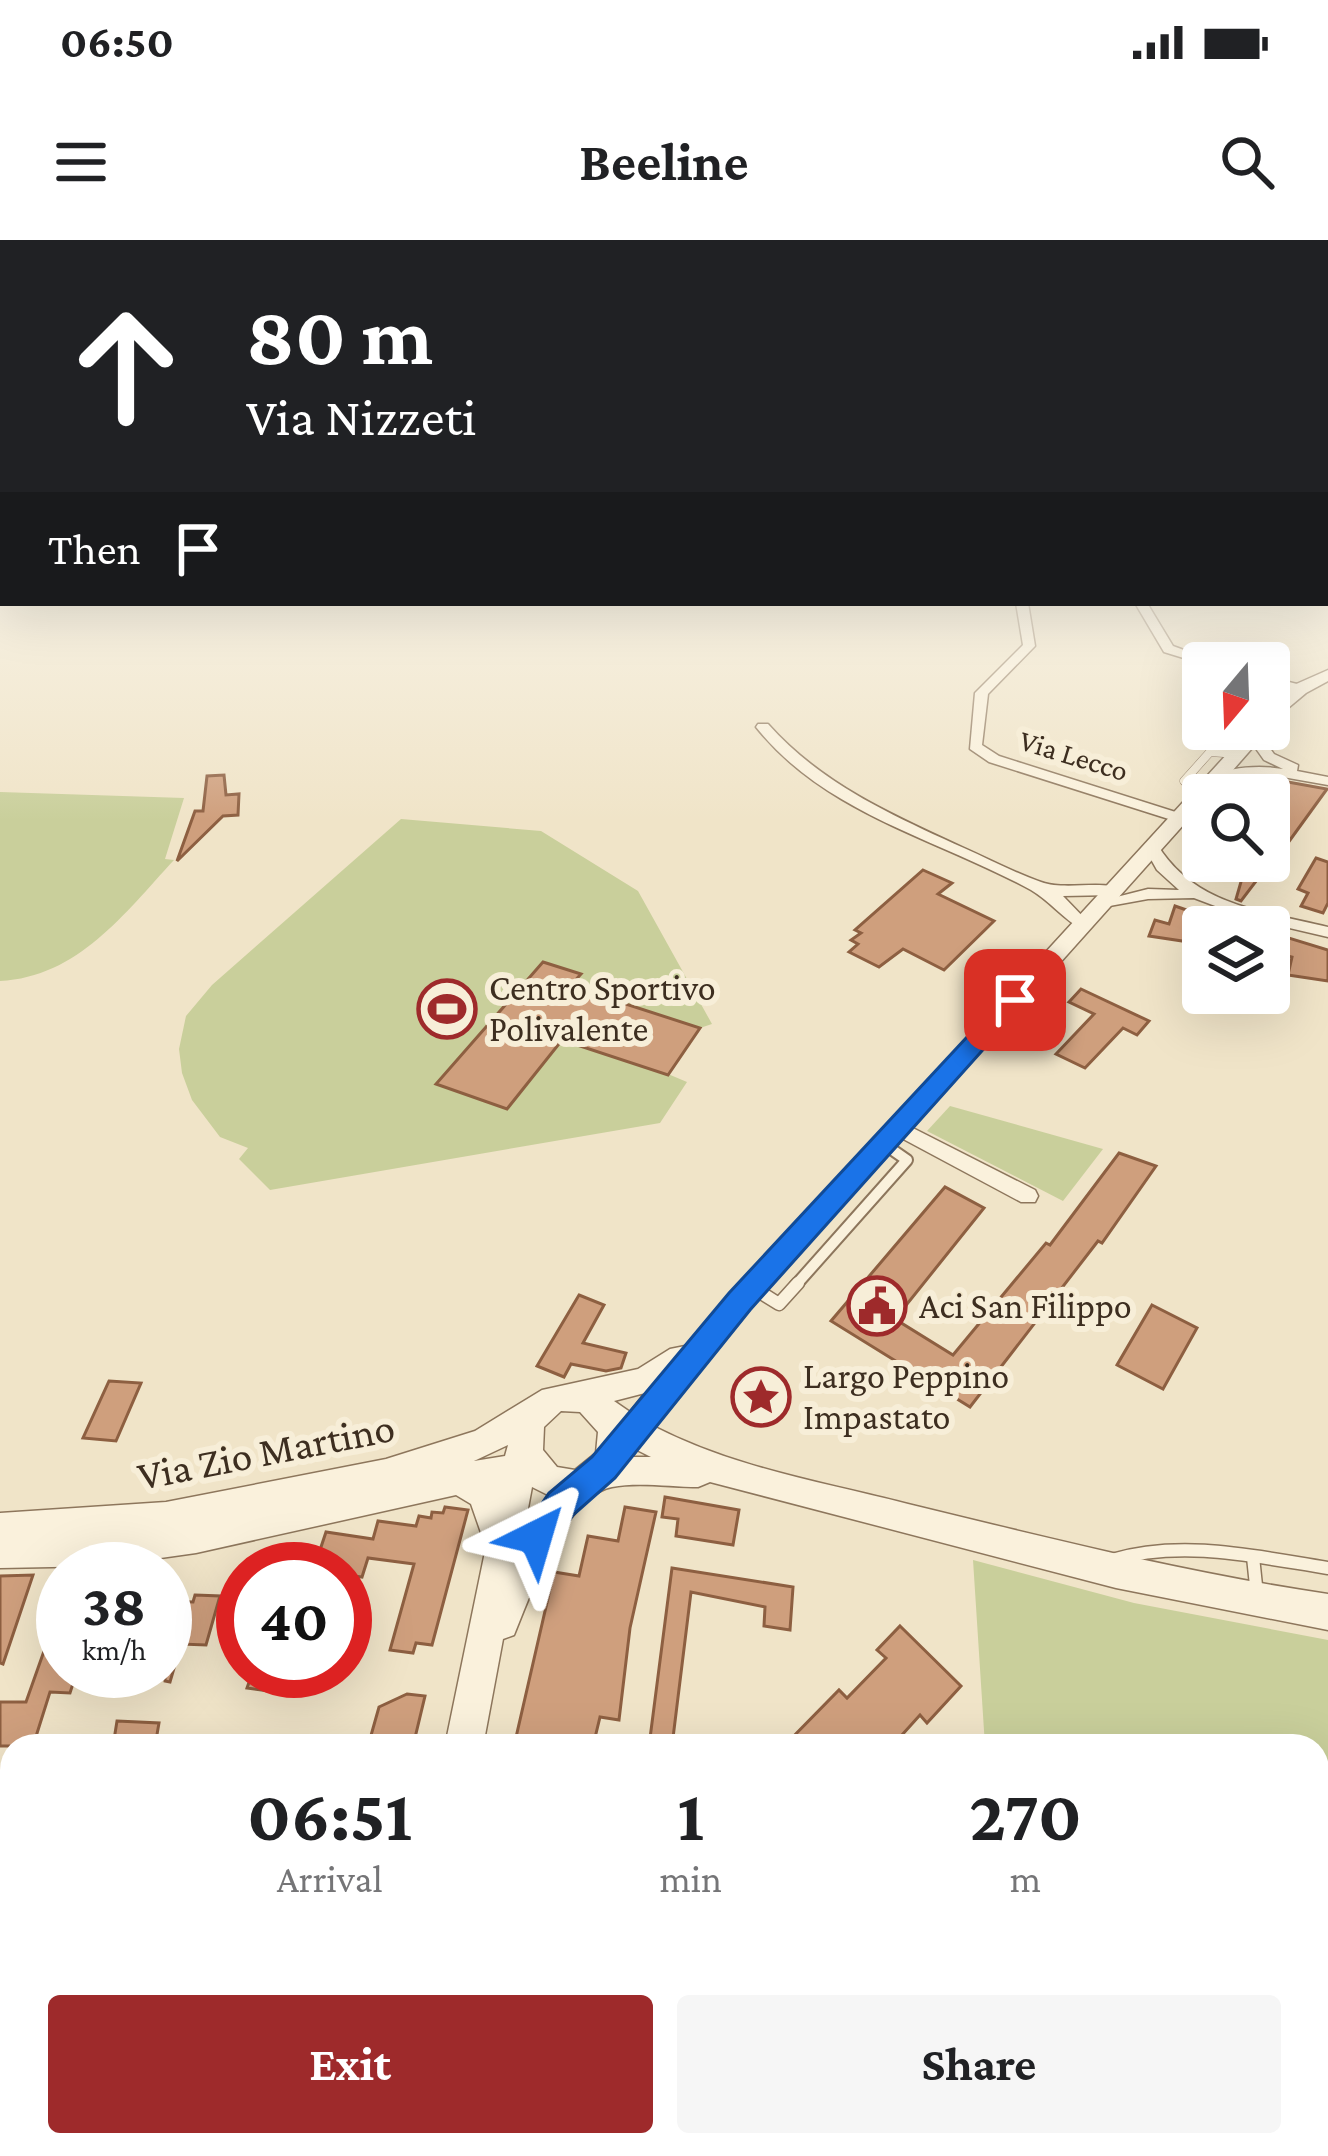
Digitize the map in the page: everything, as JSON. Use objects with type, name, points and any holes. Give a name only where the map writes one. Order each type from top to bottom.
[{"type":"street","name":"Via Lecco","points":[[1028,641],[1029,646],[982,693],[975,746],[994,759],[1180,818]]},
{"type":"street","points":[[1290,698],[1328,675]]},
{"type":"street","points":[[1290,686],[1300,688]]},
{"type":"street","points":[[764,727],[799,761],[884,817],[1039,887],[1064,903],[1177,890],[1328,932]]},
{"type":"street","points":[[1220,774],[1241,750]]},
{"type":"street","points":[[1249,750],[1245,760],[1328,779]]},
{"type":"street","points":[[1261,750],[1284,768]]},
{"type":"street","points":[[1259,774],[1284,768]]},
{"type":"street","points":[[476,1688],[536,1537],[561,1504],[634,1433],[712,1333],[1180,818]]},
{"type":"street","points":[[1152,847],[1156,865],[1177,890]]},
{"type":"street","points":[[1039,887],[1105,898],[1177,890]]},
{"type":"street","points":[[892,1136],[1028,1196]]},
{"type":"street","points":[[466,1734],[501,1543],[526,1463],[524,1431],[537,1412],[645,1380],[712,1333]]},
{"type":"street","points":[[670,1387],[669,1426],[681,1447],[699,1461]]},
{"type":"street","points":[[569,1399],[587,1400],[661,1451],[738,1476],[1103,1569],[1328,1616]]},
{"type":"street","name":"Via Zio Martino","points":[[0,1529],[88,1529],[232,1509],[435,1463],[475,1450],[537,1412]]},
{"type":"street","points":[[600,1469],[616,1431],[606,1412]]},
{"type":"street","points":[[526,1463],[564,1483],[600,1469],[738,1476]]},
{"type":"street","name":"Via Zio Martino","points":[[0,1552],[104,1550],[196,1537],[526,1463]]},
{"type":"street","points":[[459,1479],[484,1494],[501,1543]]},
{"type":"lane","points":[[1103,1569],[1114,1558],[1130,1554],[1191,1551],[1328,1568]]},
{"type":"lane","points":[[1253,1556],[1268,1603]]},
{"type":"green space","points":[[0,792],[184,798],[165,859],[174,860],[118,921],[53,968],[0,981]]},
{"type":"green space","name":"Centro Sportivo Polivalente","points":[[401,819],[541,831],[638,891],[712,1024],[700,1028],[668,1074],[687,1082],[660,1123],[270,1190],[239,1159],[248,1148],[220,1137],[192,1100],[182,1073],[179,1049],[186,1016],[212,985]]},
{"type":"green space","points":[[950,1106],[1103,1149],[1063,1201],[927,1131]]},
{"type":"green space","points":[[973,1560],[1134,1603],[1328,1640],[1328,1734],[984,1734]]},
{"type":"building","points":[[224,775],[226,795],[239,794],[238,815],[223,816],[177,861],[195,811],[203,811],[207,776]]},
{"type":"building","points":[[1290,782],[1327,789],[1290,840]]},
{"type":"building","points":[[1316,858],[1328,862],[1328,903],[1323,913],[1301,906],[1308,893],[1298,889]]},
{"type":"building","points":[[923,870],[952,883],[938,894],[994,921],[944,970],[903,949],[879,967],[849,952],[858,944],[851,940],[861,933],[855,930]]},
{"type":"building","points":[[1241,882],[1255,882],[1241,901],[1236,899]]},
{"type":"building","points":[[1175,906],[1182,908],[1182,941],[1149,936],[1155,920],[1169,924]]},
{"type":"building","points":[[1290,938],[1328,950],[1328,981],[1290,975]]},
{"type":"building","points":[[543,962],[581,974],[570,986],[700,1028],[668,1075],[562,1040],[507,1109],[436,1084]]},
{"type":"building","points":[[1081,989],[1149,1021],[1137,1035],[1123,1028],[1085,1068],[1056,1054],[1094,1014],[1069,1002]]},
{"type":"building","points":[[1119,1153],[1156,1166],[1102,1243],[1098,1241],[970,1407],[831,1321],[945,1187],[984,1208],[895,1319],[953,1355],[1046,1243],[1050,1245]]},
{"type":"building","points":[[579,1295],[604,1305],[583,1343],[626,1353],[621,1368],[606,1371],[571,1364],[564,1377],[537,1366]]},
{"type":"building","points":[[1152,1305],[1197,1328],[1163,1389],[1117,1365]]},
{"type":"building","points":[[109,1381],[141,1383],[116,1441],[83,1438]]},
{"type":"building","points":[[665,1497],[739,1510],[733,1545],[676,1536],[678,1519],[662,1517]]},
{"type":"building","points":[[445,1507],[468,1510],[432,1645],[416,1643],[413,1653],[390,1650],[414,1564],[372,1559],[372,1542],[323,1542],[326,1532],[373,1539],[378,1521],[416,1526],[419,1516],[443,1513]]},
{"type":"building","points":[[625,1507],[656,1512],[630,1628],[619,1720],[600,1717],[596,1734],[517,1734],[554,1572],[579,1576],[588,1536],[618,1541]]},
{"type":"building","points":[[672,1568],[793,1587],[790,1630],[764,1626],[765,1607],[691,1592],[673,1734],[651,1734]]},
{"type":"building","points":[[33,1575],[3,1664],[0,1663],[0,1576]]},
{"type":"building","points":[[195,1595],[216,1596],[206,1645],[192,1644]]},
{"type":"building","points":[[900,1626],[961,1686],[927,1723],[920,1715],[903,1734],[796,1734],[839,1690],[847,1698],[886,1658],[877,1650]]},
{"type":"building","points":[[36,1674],[36,1698],[48,1698],[37,1734],[0,1734],[0,1702],[26,1702]]},
{"type":"building","points":[[407,1694],[425,1696],[416,1734],[371,1734],[379,1707]]},
{"type":"building","points":[[117,1721],[159,1723],[157,1734],[115,1734]]},
{"type":"place","name":"Centro Sportivo Polivalente","points":[[447,1009]]},
{"type":"place","name":"Aci San Filippo","points":[[877,1306]]},
{"type":"place","name":"Largo Peppino Impastato","points":[[761,1397]]},
{"type":"route","points":[[536,1537],[561,1504],[604,1468],[740,1301],[1015,1000]]}]
